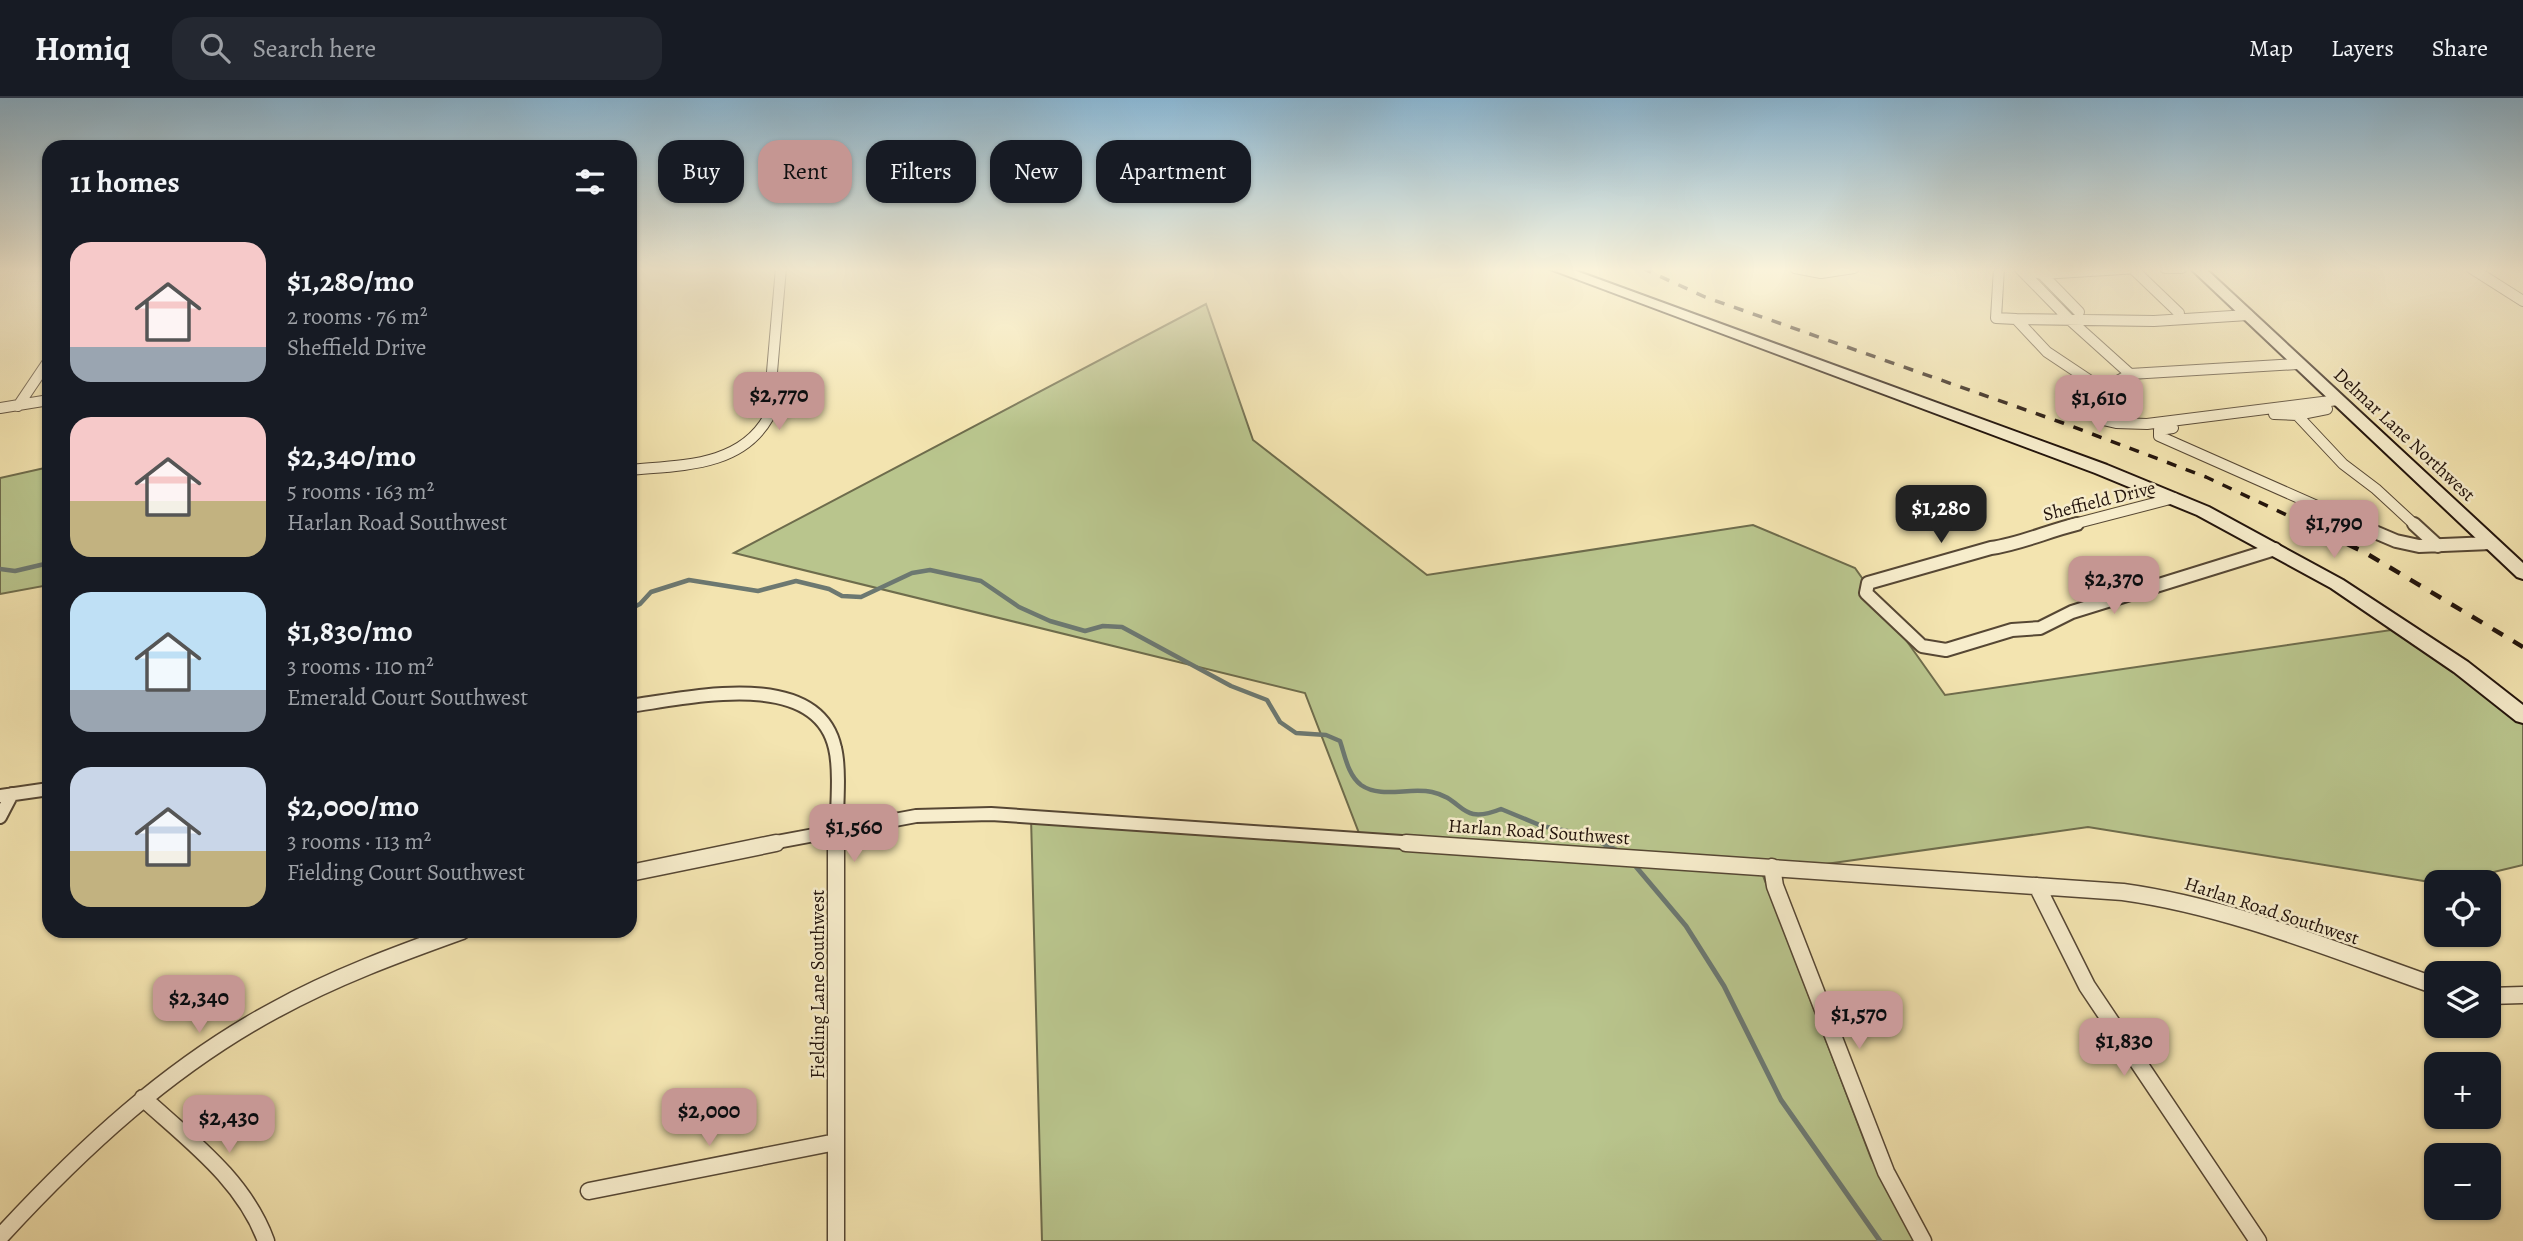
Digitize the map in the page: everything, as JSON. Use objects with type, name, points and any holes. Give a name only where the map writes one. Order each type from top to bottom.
[{"type":"main road","points":[[1694,321],[2089,464],[2174,498],[2337,584],[2412,633],[2523,716]]},
{"type":"main road","name":"Delmar Lane Northwest","points":[[2254,321],[2523,573]]},
{"type":"street","points":[[637,469],[724,456],[749,444],[764,428],[768,418],[776,321]]},
{"type":"street","points":[[2018,321],[2047,352],[2098,386],[2114,383],[2130,374],[2298,364]]},
{"type":"street","points":[[2071,321],[2130,374]]},
{"type":"street","points":[[18,405],[42,370]]},
{"type":"street","points":[[2098,386],[2089,407],[2090,412],[2103,420],[2134,425],[2342,403]]},
{"type":"street","points":[[0,408],[42,401]]},
{"type":"street","points":[[2342,403],[2297,415],[2236,418],[2159,430],[2159,436],[2396,541],[2438,547],[2491,543]]},
{"type":"street","points":[[2297,415],[2343,464],[2376,489],[2438,547]]},
{"type":"street","name":"Sheffield Drive","points":[[2174,498],[1868,583],[1866,593],[1922,646],[1946,650],[2012,630],[2040,628],[2072,612],[2275,549]]},
{"type":"street","name":"Fielding Lane Southwest","points":[[637,705],[757,694],[781,696],[816,713],[828,727],[836,750],[836,1241]]},
{"type":"street","points":[[0,817],[6,795],[42,790]]},
{"type":"street","name":"Harlan Road Southwest","points":[[637,872],[916,816],[991,814],[1772,867],[2160,897],[2229,914],[2424,982]]},
{"type":"street","points":[[1772,867],[1775,886],[1886,1172],[1923,1241]]},
{"type":"street","points":[[2037,886],[2087,986],[2259,1241]]},
{"type":"street","points":[[0,1237],[86,1147],[143,1098],[204,1053],[317,988],[382,960],[443,938]]},
{"type":"street","points":[[2501,996],[2523,995]]},
{"type":"street","points":[[143,1098],[245,1196],[263,1227],[267,1241]]},
{"type":"street","points":[[589,1191],[836,1142]]},
{"type":"green space","points":[[1173,321],[1212,321],[1253,440],[1427,575],[1753,525],[1855,568],[1945,695],[2405,628],[2523,722],[2523,865],[2501,870],[2424,870],[2424,881],[2088,827],[1762,873],[1871,1158],[1916,1241],[1042,1241],[1031,817],[1362,841],[1305,693],[734,553]]},
{"type":"green space","points":[[42,469],[42,586],[0,594],[0,478]]},
{"type":"waterway","points":[[0,569],[15,571],[42,565]]},
{"type":"waterway","points":[[637,606],[651,592],[689,580],[758,591],[796,581],[829,589],[842,596],[861,597],[912,573],[930,570],[981,581],[1019,607],[1050,621],[1085,631],[1103,626],[1122,627],[1231,686],[1267,700],[1280,722],[1296,733],[1326,735],[1340,741],[1353,776],[1369,789],[1386,792],[1432,792],[1443,795],[1469,813],[1487,813],[1501,809],[1542,826],[1587,835],[1605,844]]},
{"type":"waterway","points":[[1602,843],[1620,852]]},
{"type":"waterway","points":[[1632,862],[1686,926],[1724,986],[1781,1100],[1880,1241]]},
{"type":"railway","points":[[1774,321],[2063,423],[2206,477],[2308,525]]},
{"type":"railway","points":[[2304,524],[2364,552],[2523,647]]}]
